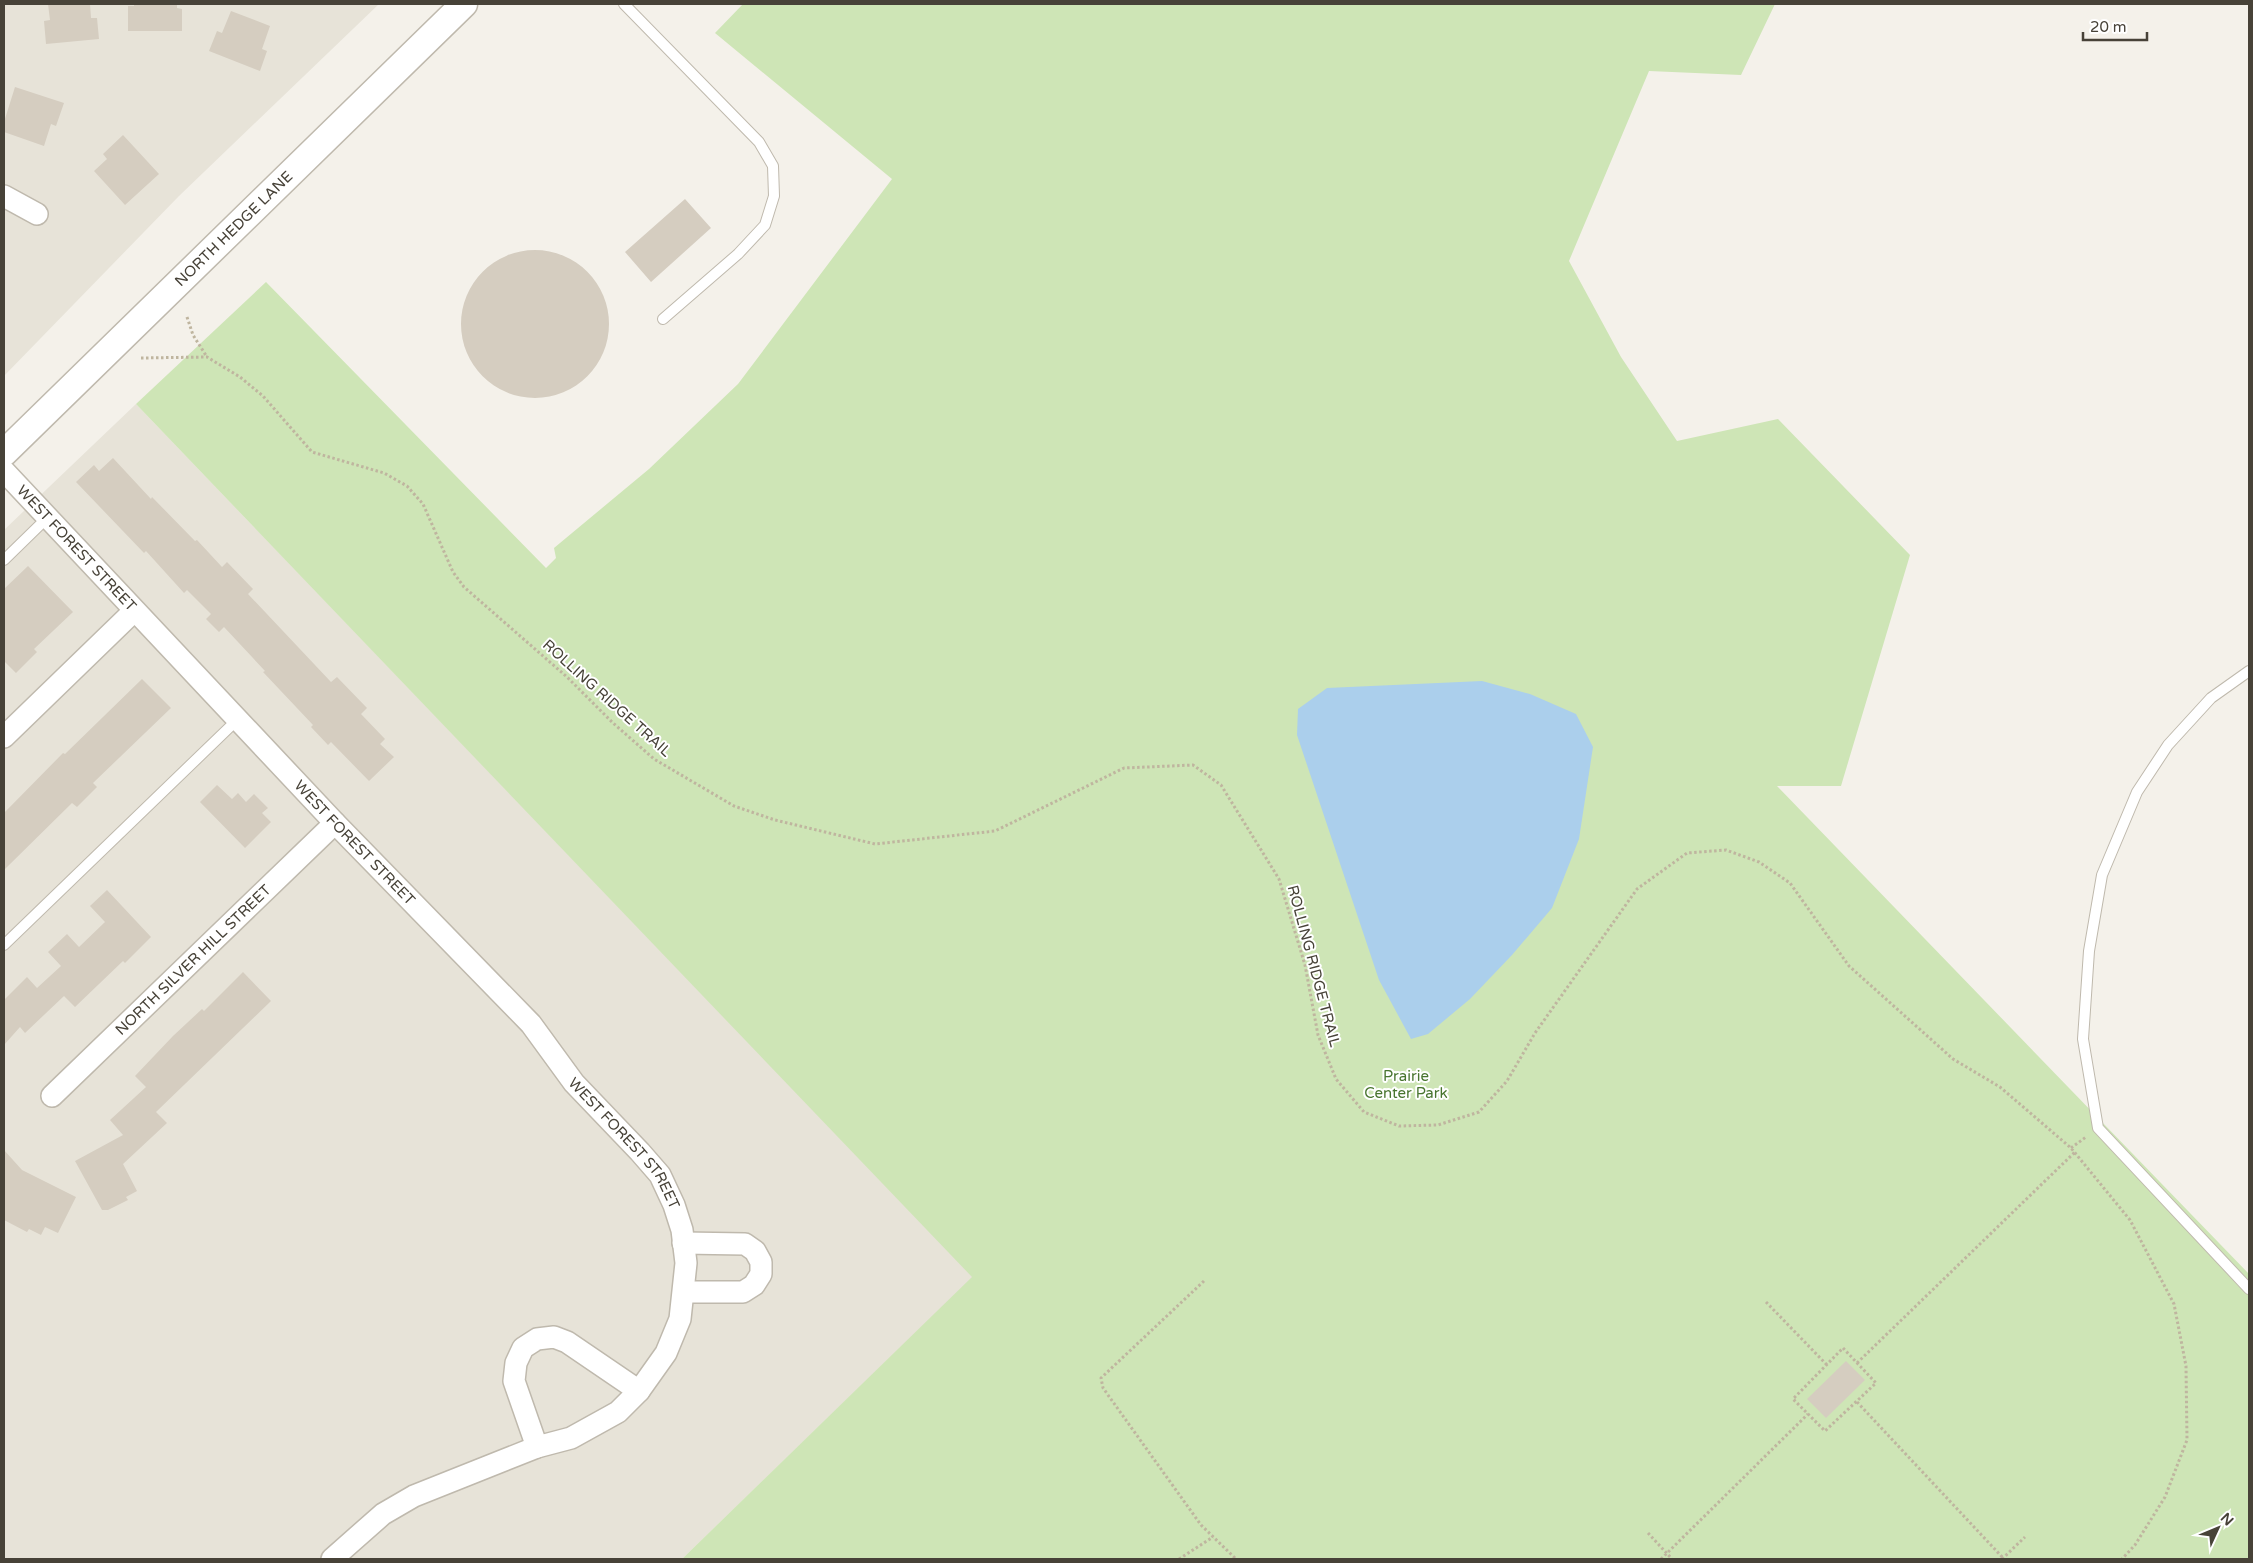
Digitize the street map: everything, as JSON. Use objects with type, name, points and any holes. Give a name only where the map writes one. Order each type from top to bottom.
[{"type":"street","name":"NORTH HEDGE LANE","points":[[4,453],[464,4]]},
{"type":"street","points":[[4,196],[37,214]]},
{"type":"street","name":"WEST FOREST STREET","points":[[4,471],[335,824],[531,1024],[574,1083],[640,1152],[660,1176],[674,1204],[686,1264],[680,1319],[666,1353],[639,1391],[618,1412],[571,1438],[537,1447],[414,1496],[383,1514],[332,1559]]},
{"type":"street","points":[[4,737],[134,611]]},
{"type":"street","name":"NORTH SILVER HILL STREET","points":[[52,1096],[335,824]]},
{"type":"street","points":[[682,1237],[746,1244],[755,1251],[761,1262],[761,1274],[754,1285],[744,1292],[684,1292]]},
{"type":"street","points":[[537,1447],[514,1381],[516,1363],[522,1348],[537,1339],[554,1337],[567,1342],[639,1391]]},
{"type":"lane","points":[[624,4],[760,142],[773,166],[774,196],[765,225],[738,254],[663,319]]},
{"type":"lane","points":[[4,560],[48,518]]},
{"type":"lane","points":[[2249,671],[2211,698],[2168,745],[2136,792],[2102,874],[2089,950],[2083,1039],[2098,1128],[2249,1289]]},
{"type":"lane","points":[[4,945],[237,720]]},
{"type":"path","name":"ROLLING RIDGE TRAIL","points":[[187,317],[193,335],[207,358],[240,377],[263,396],[312,452],[384,473],[407,486],[423,504],[453,572],[464,587],[567,677],[613,723],[654,759],[726,801],[775,820],[875,844],[995,831],[1124,768],[1193,765],[1221,785],[1280,879],[1305,965],[1318,1035],[1336,1079],[1364,1112],[1399,1126],[1438,1126],[1479,1112],[1507,1081],[1535,1033],[1637,889],[1687,853],[1726,850],[1759,862],[1790,883],[1849,966],[1953,1059],[2000,1087],[2075,1152],[2130,1220],[2174,1304],[2186,1366],[2187,1440],[2165,1497],[2135,1545],[2122,1559]]},
{"type":"path","name":"ROLLING RIDGE TRAIL","points":[[141,358],[207,358]]},
{"type":"path","points":[[1857,1363],[2075,1152]]},
{"type":"path","points":[[1204,1281],[1101,1378],[1103,1388],[1201,1525],[1236,1559]]},
{"type":"path","points":[[1766,1302],[1827,1365]]},
{"type":"path","points":[[1843,1348],[1876,1383],[1825,1431],[1793,1399],[1827,1365],[1843,1348]]},
{"type":"path","points":[[1857,1402],[2003,1559],[2024,1537]]},
{"type":"path","points":[[1661,1559],[1808,1414]]},
{"type":"path","points":[[1648,1533],[1672,1559]]},
{"type":"path","points":[[1179,1559],[1214,1537]]},
{"type":"shaded area","points":[[4,4],[379,4],[179,196],[4,376]]},
{"type":"shaded area","points":[[136,404],[973,1277],[682,1559],[4,1559],[4,530]]},
{"type":"green space","name":"Prairie Center Park","points":[[743,4],[1775,4],[1741,75],[1649,71],[1569,261],[1621,357],[1677,441],[1778,419],[1910,555],[1841,786],[1777,786],[2249,1274],[2249,1559],[682,1559],[972,1277],[136,404],[266,282],[546,568],[556,558],[554,548],[649,469],[738,384],[892,179],[715,33]]},
{"type":"water","points":[[1482,681],[1530,694],[1576,714],[1593,747],[1579,839],[1552,908],[1512,955],[1470,999],[1428,1034],[1411,1039],[1379,980],[1297,735],[1298,709],[1327,688]]},
{"type":"building","points":[[48,4],[90,4],[91,18],[97,18],[99,39],[46,44],[44,21],[50,20]]},
{"type":"building","points":[[134,4],[177,4],[177,8],[182,9],[182,31],[128,31],[128,6],[134,6]]},
{"type":"building","points":[[231,11],[270,26],[262,49],[267,51],[260,71],[209,51],[217,31],[222,33]]},
{"type":"building","points":[[15,87],[64,103],[56,126],[51,124],[44,146],[4,132],[4,122]]},
{"type":"building","points":[[123,135],[159,174],[125,205],[94,171],[107,159],[103,154]]},
{"type":"building","points":[[685,199],[711,228],[651,282],[625,252]]},
{"type":"building","points":[[535,250],[563,255],[588,271],[604,296],[609,324],[604,352],[588,377],[563,393],[535,398],[507,393],[482,377],[466,352],[461,324],[466,296],[482,271],[507,255]]},
{"type":"building","points":[[113,458],[151,499],[152,497],[222,567],[227,562],[253,589],[248,594],[331,682],[337,677],[367,708],[361,714],[385,739],[380,744],[394,757],[369,781],[331,742],[328,745],[311,727],[313,725],[224,627],[219,632],[206,619],[211,614],[187,590],[184,593],[146,551],[144,553],[76,482],[94,465],[99,471]]},
{"type":"building","points":[[28,566],[73,612],[34,649],[37,652],[16,673],[4,661],[4,589]]},
{"type":"building","points":[[142,679],[171,708],[93,783],[97,787],[77,807],[72,803],[4,870],[4,813],[63,753],[65,754]]},
{"type":"building","points":[[217,785],[232,799],[238,793],[246,802],[254,794],[268,808],[262,813],[271,822],[245,848],[200,802]]},
{"type":"building","points":[[107,890],[151,937],[125,963],[123,961],[75,1007],[64,996],[25,1033],[20,1027],[4,1045],[4,1000],[27,977],[37,988],[61,966],[48,952],[67,934],[79,947],[105,922],[90,906]]},
{"type":"building","points":[[243,972],[271,1001],[156,1112],[167,1123],[123,1164],[137,1191],[126,1197],[128,1200],[108,1210],[102,1210],[75,1161],[123,1135],[110,1120],[146,1087],[135,1076],[173,1036],[202,1009],[204,1011]]},
{"type":"building","points":[[4,1150],[22,1170],[76,1197],[58,1233],[45,1227],[41,1235],[29,1229],[27,1232],[4,1220]]},
{"type":"building","points":[[1846,1361],[1865,1380],[1826,1418],[1807,1399]]}]
